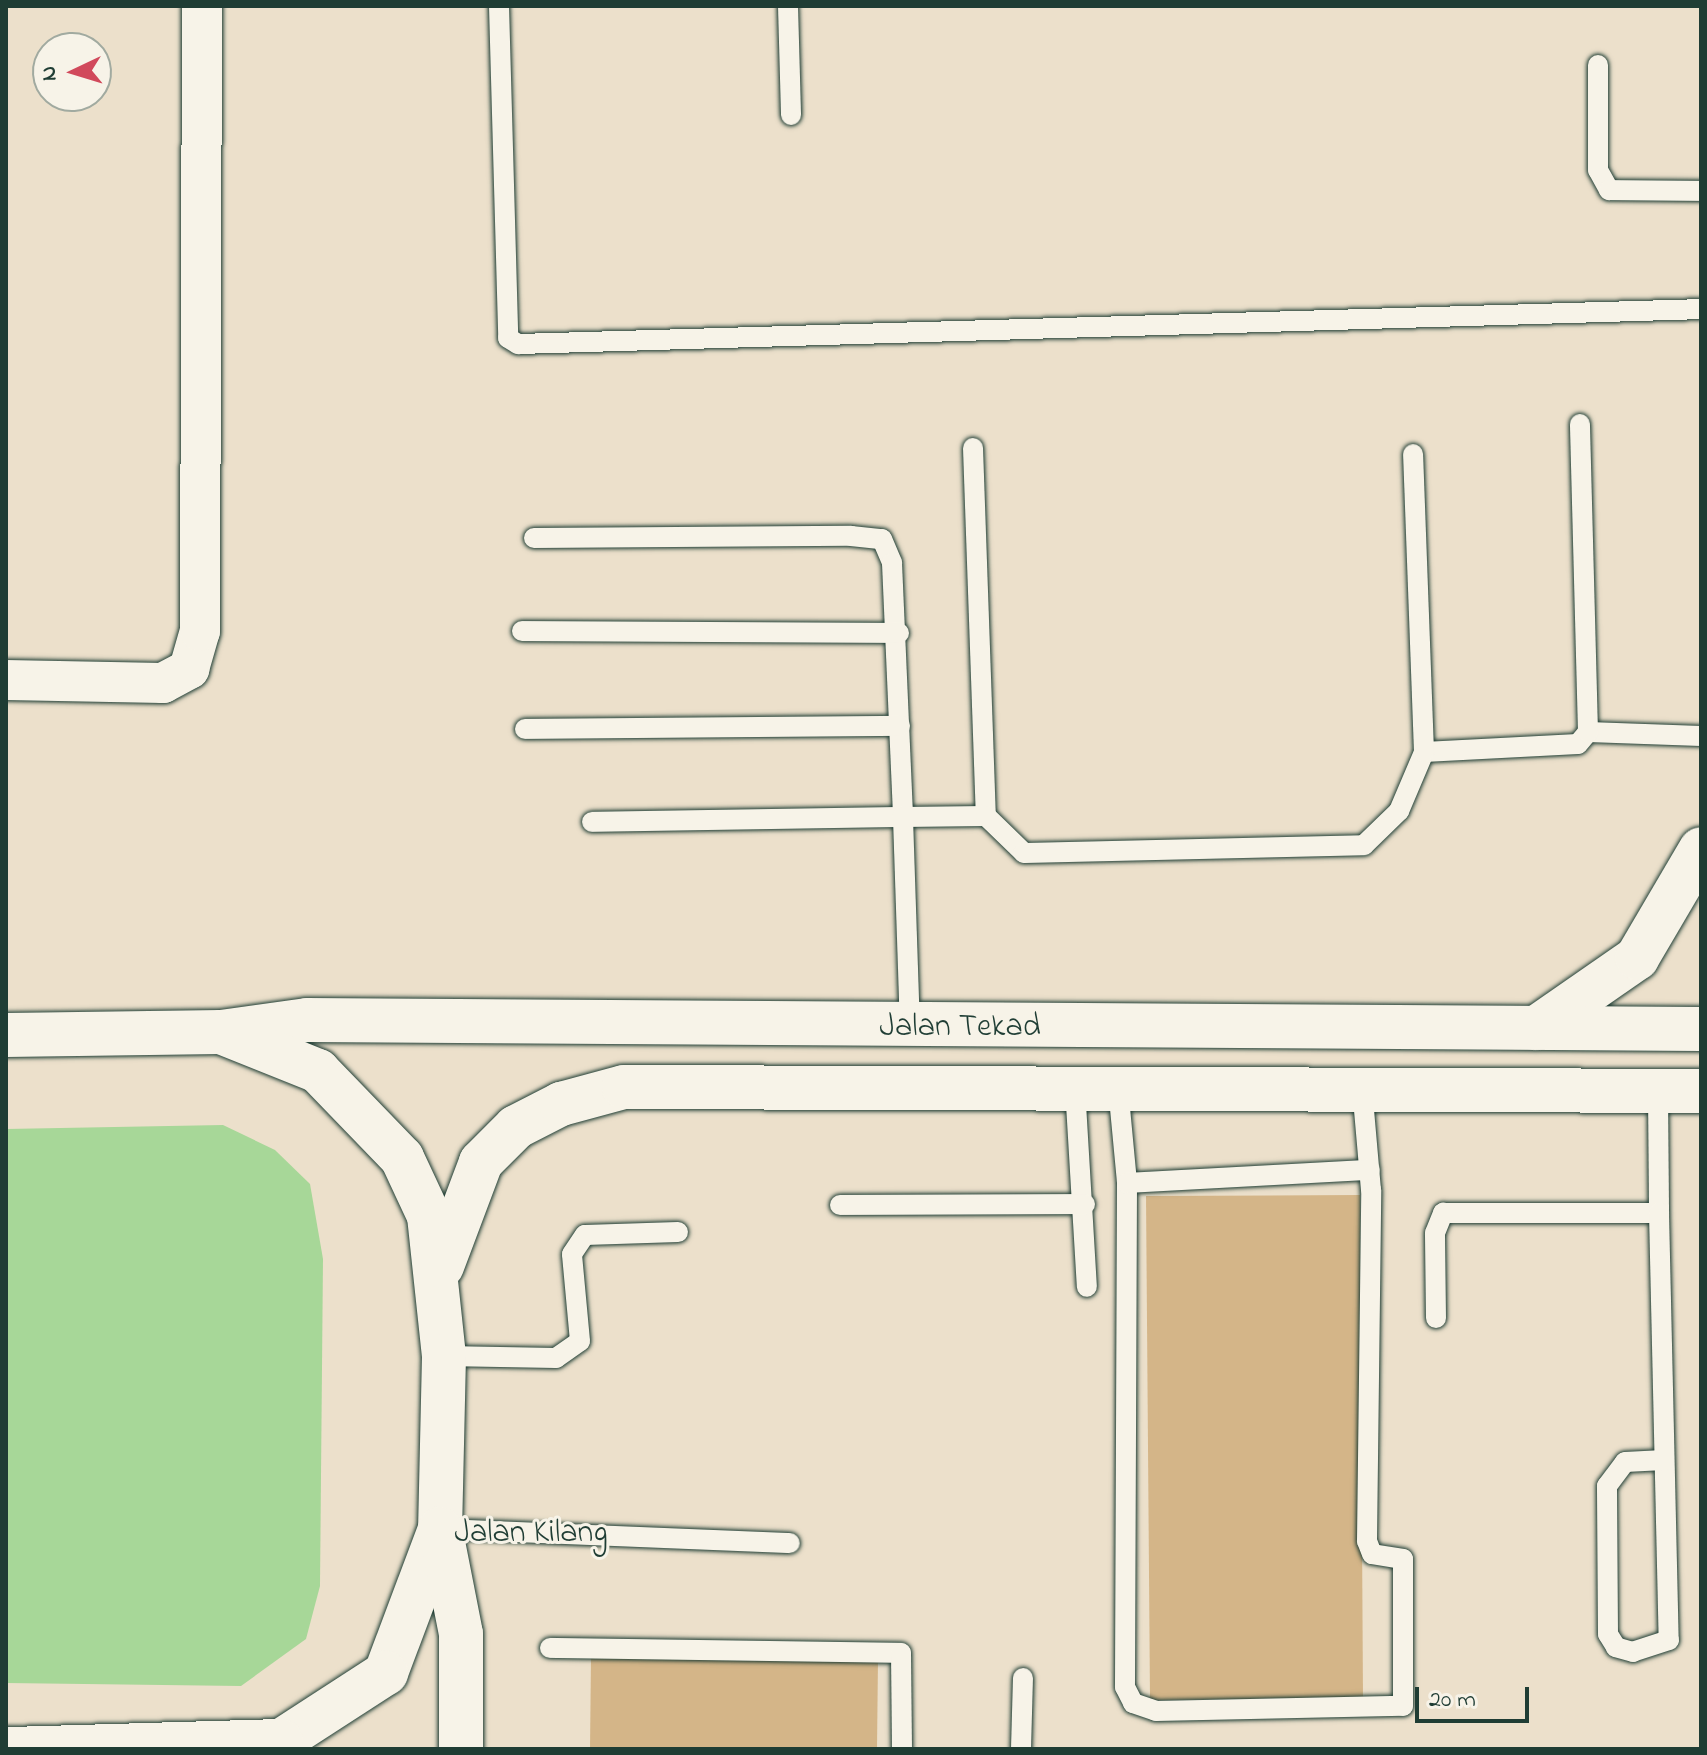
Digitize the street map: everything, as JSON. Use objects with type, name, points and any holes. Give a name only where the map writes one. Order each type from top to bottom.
[{"type":"street","points":[[6,680],[163,683],[189,669],[200,631],[202,6]]},
{"type":"street","points":[[1536,1028],[1637,958],[1701,849]]},
{"type":"street","name":"Jalan Tekad","points":[[6,1035],[221,1032],[307,1020],[910,1029],[1701,1029]]},
{"type":"street","points":[[6,1749],[196,1748],[281,1741],[386,1673],[440,1529],[444,1356],[429,1216],[402,1158],[364,1112],[318,1071],[221,1032]]},
{"type":"street","name":"Jalan Tekad","points":[[436,1285],[481,1162],[516,1127],[561,1104],[624,1087],[1362,1087],[1701,1091]]},
{"type":"street","name":"Jalan Kilang","points":[[440,1529],[461,1634],[461,1749]]},
{"type":"lane","points":[[499,6],[508,338],[518,344],[1701,309]]},
{"type":"lane","points":[[788,6],[791,115]]},
{"type":"lane","points":[[1598,65],[1598,170],[1609,190],[1701,191]]},
{"type":"lane","points":[[1424,752],[1578,744],[1588,732],[1580,424]]},
{"type":"lane","points":[[973,448],[986,816],[1024,853],[1364,845],[1399,811],[1424,752],[1413,454]]},
{"type":"lane","points":[[534,538],[882,539],[892,563],[899,633],[910,1029]]},
{"type":"lane","points":[[522,631],[899,633]]},
{"type":"lane","points":[[525,729],[900,726]]},
{"type":"lane","points":[[1588,732],[1701,736]]},
{"type":"lane","points":[[592,822],[986,816]]},
{"type":"lane","points":[[1075,1087],[1085,1204],[1087,1287]]},
{"type":"lane","points":[[1118,1087],[1127,1183],[1123,1519],[1125,1687],[1133,1703],[1156,1711],[1403,1706],[1403,1559],[1372,1554],[1367,1541],[1370,1170],[1362,1087]]},
{"type":"lane","points":[[1658,1092],[1669,1640],[1633,1652],[1616,1647],[1608,1634],[1607,1486],[1625,1462],[1664,1460]]},
{"type":"lane","points":[[1127,1183],[1370,1170]]},
{"type":"lane","points":[[840,1205],[1085,1204]]},
{"type":"lane","points":[[1436,1318],[1435,1233],[1443,1213],[1659,1213]]},
{"type":"lane","points":[[444,1356],[556,1358],[580,1341],[572,1254],[585,1235],[678,1232]]},
{"type":"lane","name":"Jalan Kilang","points":[[440,1529],[790,1543]]},
{"type":"lane","points":[[550,1648],[901,1653],[902,1749]]},
{"type":"lane","points":[[1021,1749],[1023,1678]]},
{"type":"green space","points":[[223,1125],[275,1150],[310,1184],[323,1259],[320,1586],[306,1639],[241,1686],[6,1683],[6,1129]]},
{"type":"building","points":[[1360,1195],[1363,1698],[1150,1700],[1146,1196]]},
{"type":"building","points":[[591,1656],[878,1659],[877,1749],[590,1749]]}]
